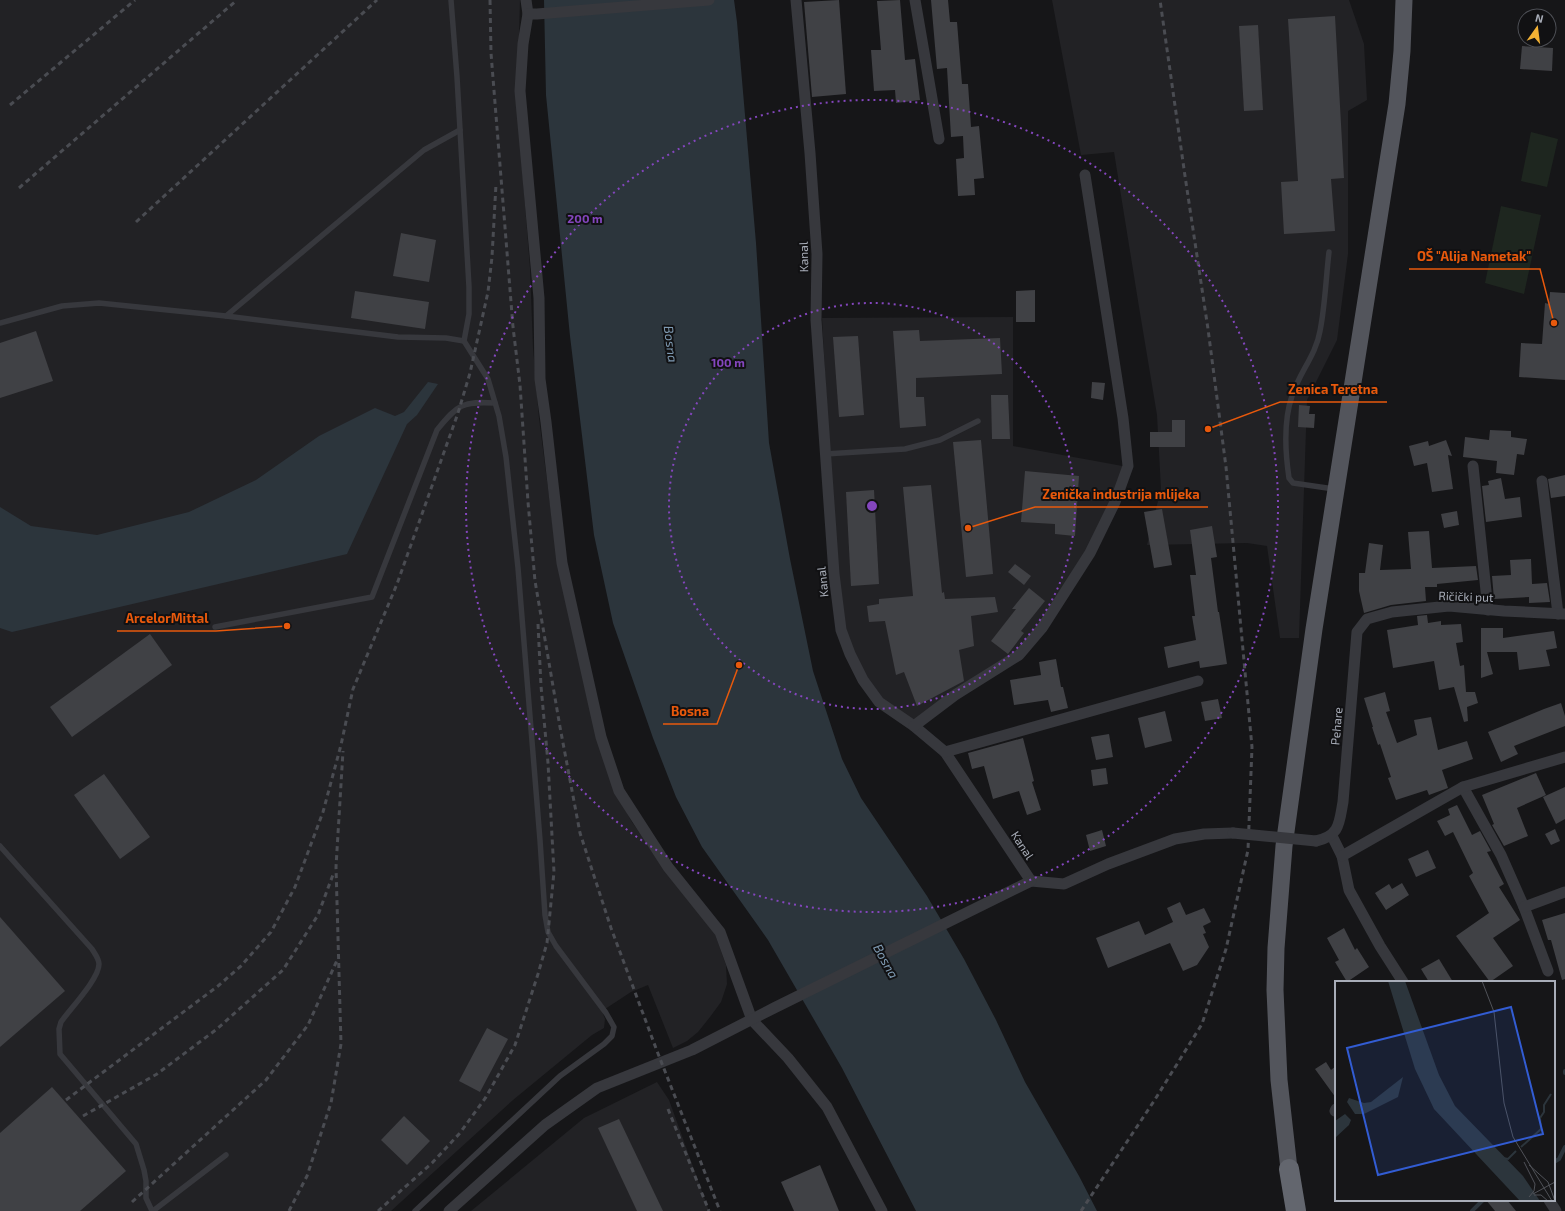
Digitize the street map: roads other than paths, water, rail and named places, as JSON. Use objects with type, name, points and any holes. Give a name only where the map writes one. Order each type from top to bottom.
[{"type":"highway","points":[[1286,1211],[1289,1170]]},
{"type":"highway","points":[[1289,1170],[1296,1211]]},
{"type":"main road","points":[[1289,1170],[1279,1080],[1275,997],[1276,948],[1284,846],[1314,629],[1396,111],[1402,51],[1404,0]]},
{"type":"street","points":[[526,0],[532,14],[523,44],[520,91],[539,298],[540,380],[562,563],[601,736],[619,791],[668,867],[720,932],[752,1020],[788,1058],[827,1107],[882,1211]]},
{"type":"street","points":[[532,14],[709,0]]},
{"type":"street","name":"Kanal","points":[[796,0],[817,246],[816,320],[834,574],[841,630],[862,680],[879,702],[914,726],[945,752],[1031,881]]},
{"type":"street","points":[[916,0],[939,139]]},
{"type":"street","points":[[914,726],[955,695],[1019,655],[1042,628],[1090,553],[1115,502],[1128,466],[1123,418],[1085,175]]},
{"type":"street","points":[[1473,466],[1488,610]]},
{"type":"street","points":[[1542,481],[1562,614]]},
{"type":"street","name":"Ričički put","points":[[1367,619],[1392,612],[1449,606],[1488,610],[1562,614]]},
{"type":"street","name":"Pehare","points":[[1332,836],[1337,828],[1343,802],[1357,632],[1367,619]]},
{"type":"street","points":[[945,752],[1198,681]]},
{"type":"street","points":[[1342,856],[1463,787],[1565,757]]},
{"type":"street","points":[[1463,787],[1501,855],[1524,907],[1548,971]]},
{"type":"street","points":[[449,1211],[545,1125],[597,1088],[692,1050],[1006,892],[1031,881],[1064,884],[1108,864],[1175,839],[1204,834],[1233,833],[1316,841],[1325,840],[1332,836],[1342,856],[1349,890],[1380,946],[1402,981]]},
{"type":"street","points":[[1524,907],[1565,892]]},
{"type":"street","points":[[1550,1201],[1556,1211]]},
{"type":"lane","points":[[415,1211],[560,1076],[604,1044],[612,1036],[614,1027],[606,1013],[556,946],[548,932],[545,915],[518,568],[506,457],[499,416],[488,379],[464,341],[469,314],[469,287],[451,0]]},
{"type":"lane","points":[[226,316],[424,150],[460,130]]},
{"type":"lane","points":[[1329,252],[1320,332],[1314,349],[1292,395],[1287,414],[1286,450],[1289,478],[1294,482],[1337,489]]},
{"type":"lane","points":[[0,323],[62,306],[99,303],[226,316],[398,337],[446,338],[464,341]]},
{"type":"lane","points":[[215,627],[372,597],[437,430],[449,415],[460,406],[474,402],[495,403]]},
{"type":"lane","points":[[825,454],[905,449],[940,440],[978,422]]},
{"type":"lane","points":[[0,846],[92,949],[99,961],[94,979],[61,1022],[59,1030],[60,1054],[136,1144],[144,1170],[146,1181],[146,1198],[152,1211],[226,1155]]},
{"type":"water","points":[[544,0],[734,0],[756,243],[769,443],[790,559],[813,671],[842,759],[861,798],[927,896],[964,959],[996,1020],[1025,1082],[1079,1176],[1097,1211],[916,1211],[842,1068],[768,940],[702,847],[676,797],[653,738],[613,623],[594,535],[570,336],[546,95]]},
{"type":"water","points":[[428,382],[438,384],[417,415],[407,424],[347,554],[12,632],[0,628],[0,507],[31,526],[97,535],[189,512],[256,480],[319,436],[375,408],[395,416],[404,412]]},
{"type":"waterway","points":[[1555,1161],[1559,1159],[1565,1147]]},
{"type":"waterway","points":[[1472,1211],[1482,1201]]},
{"type":"railway","points":[[10,105],[135,0]]},
{"type":"railway","points":[[19,188],[237,0]]},
{"type":"railway","points":[[136,222],[377,0]]},
{"type":"railway","points":[[490,0],[491,53],[513,327],[520,385],[535,581],[580,833],[611,928],[657,1051],[720,1211]]},
{"type":"railway","points":[[1081,1211],[1154,1101],[1202,1024],[1226,949],[1248,850],[1252,747],[1226,467],[1208,329],[1160,0]]},
{"type":"railway","points":[[66,1100],[218,986],[241,966],[271,932],[295,887],[323,812],[341,745],[353,689],[397,584],[458,413],[470,373],[488,292],[492,257],[496,184]]},
{"type":"railway","points":[[378,1211],[432,1163],[460,1133],[486,1097],[515,1045],[547,943],[554,872],[538,624]]},
{"type":"railway","points":[[289,1211],[307,1176],[331,1103],[341,1044],[336,867],[343,751]]},
{"type":"railway","points":[[83,1116],[157,1074],[217,1029],[283,970],[318,915],[334,872]]},
{"type":"railway","points":[[132,1202],[266,1080],[308,1025],[338,958]]},
{"type":"railway","points":[[668,1109],[709,1211]]},
{"type":"place","name":"OŠ \"Alija Nametak\"","points":[[1554,323]]},
{"type":"place","name":"Zenica Teretna","points":[[1208,429]]},
{"type":"place","name":"Zenička industrija mlijeka","points":[[968,528]]},
{"type":"place","name":"ArcelorMittal","points":[[287,626]]},
{"type":"place","name":"Bosna","points":[[739,665]]}]
